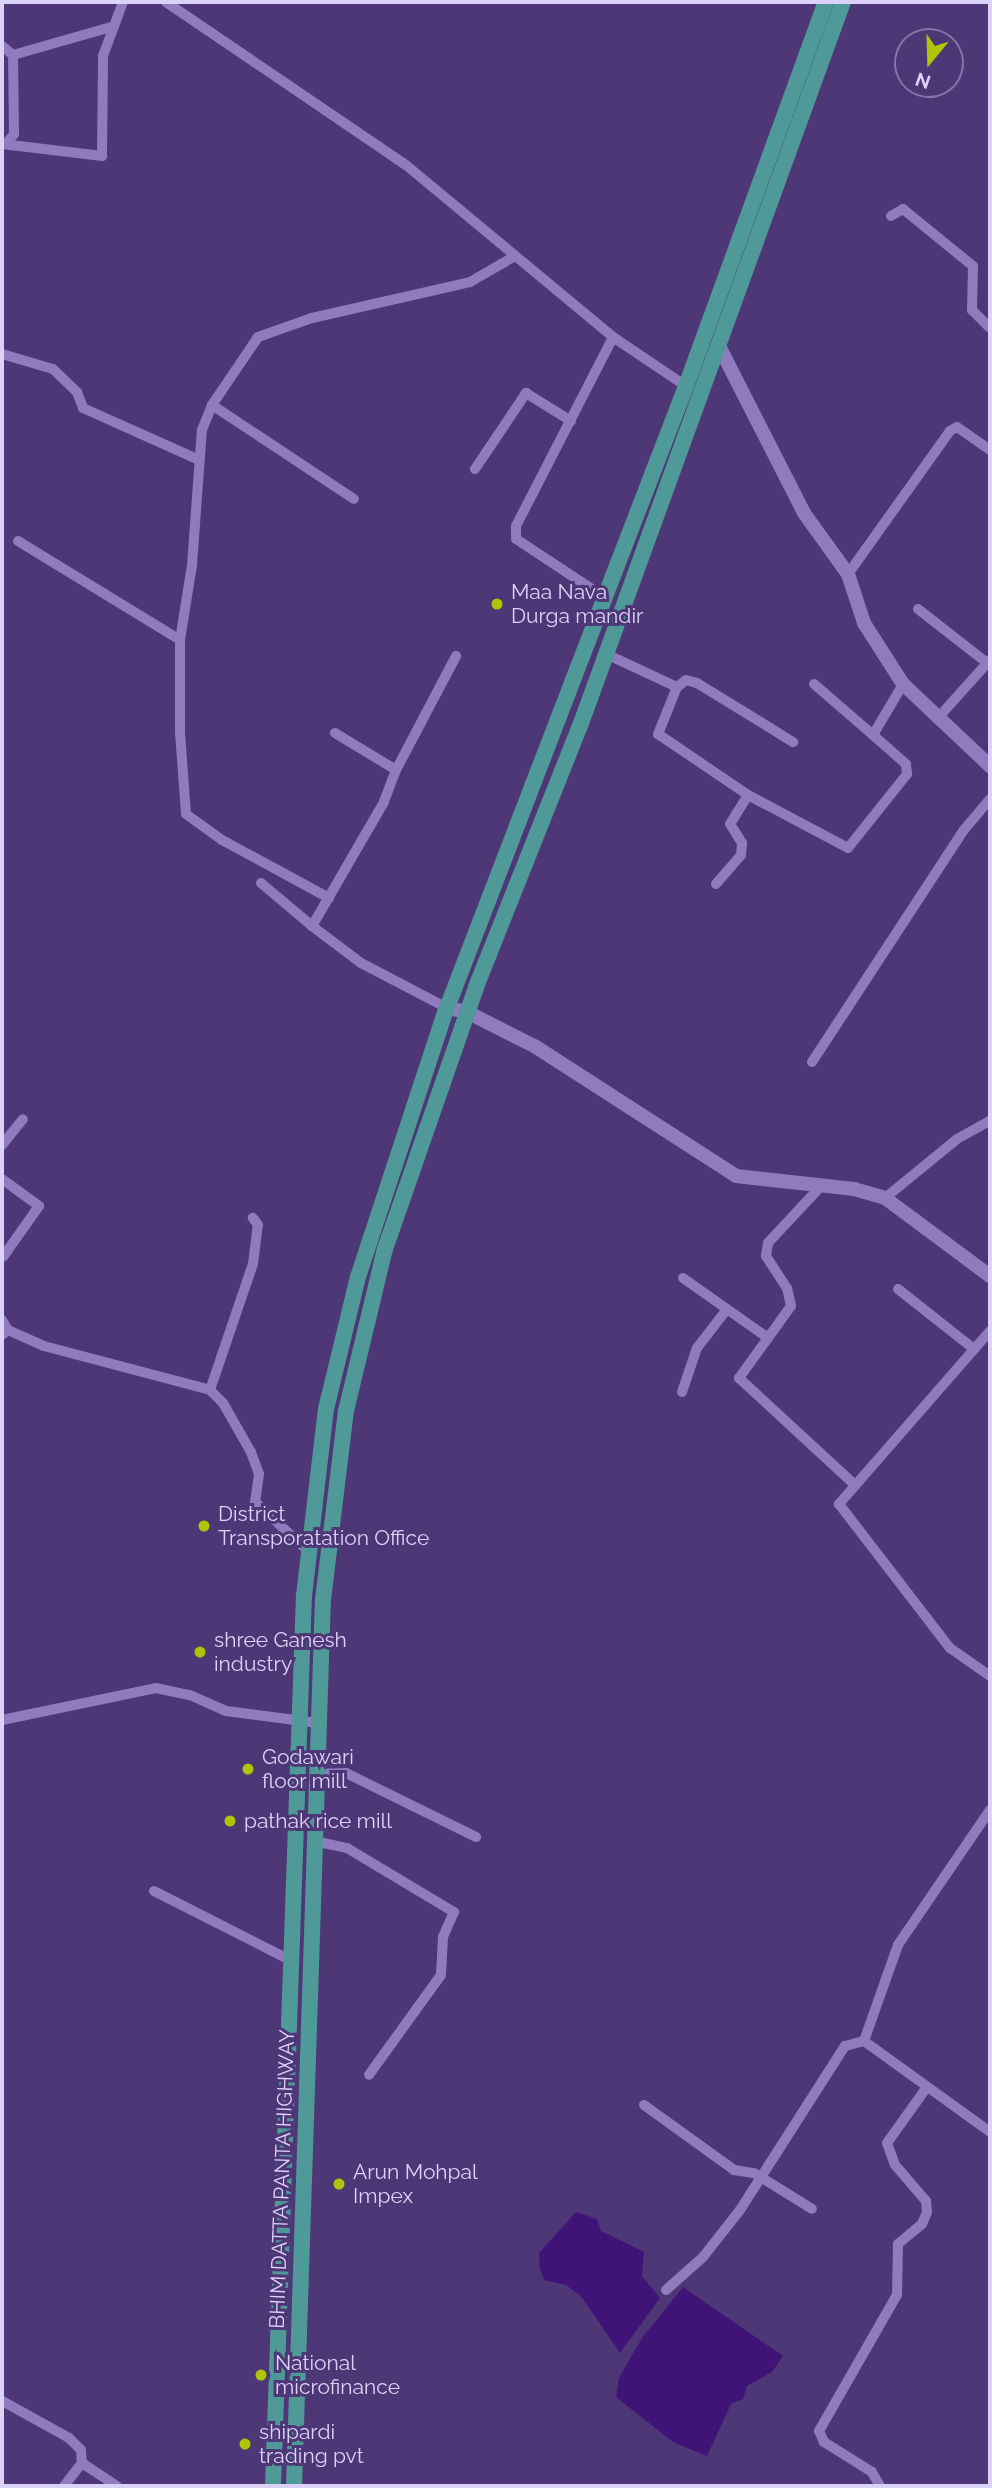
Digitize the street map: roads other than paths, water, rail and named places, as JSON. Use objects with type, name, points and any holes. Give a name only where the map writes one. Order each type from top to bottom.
[{"type":"highway","name":"BHIM DATTA PANTA HIGHWAY","points":[[273,2486],[290,1960],[307,1550],[326,1409],[358,1277],[447,1008],[686,386],[826,2]]},
{"type":"highway","name":"BHIM DATTA PANTA HIGHWAY","points":[[293,2486],[325,1571],[346,1411],[385,1250],[467,1012],[580,726],[604,653],[719,346],[843,2]]},
{"type":"main road","points":[[719,346],[804,513],[848,574],[864,623],[903,684],[937,719],[990,766]]},
{"type":"main road","points":[[447,1008],[467,1012],[536,1047],[736,1176],[822,1185],[885,1198],[990,1276]]},
{"type":"street","points":[[4,144],[102,156],[103,56],[111,27],[124,2]]},
{"type":"street","points":[[166,2],[406,165],[613,337],[686,386]]},
{"type":"street","points":[[13,55],[111,27]]},
{"type":"street","points":[[2,46],[13,55]]},
{"type":"street","points":[[4,144],[11,144],[13,134],[13,55]]},
{"type":"street","points":[[891,216],[903,209],[973,266],[972,310],[990,328]]},
{"type":"street","points":[[329,898],[222,840],[186,814],[180,640],[202,430],[212,405],[258,337],[312,318],[470,282],[515,256]]},
{"type":"street","points":[[604,597],[516,539],[516,526],[613,337]]},
{"type":"street","points":[[2,354],[53,369],[77,392],[83,408],[199,460]]},
{"type":"street","points":[[474,469],[526,393],[571,421]]},
{"type":"street","points":[[212,405],[354,499]]},
{"type":"street","points":[[848,574],[950,431],[957,427],[990,450]]},
{"type":"street","points":[[18,541],[180,640]]},
{"type":"street","points":[[918,609],[989,661],[937,719]]},
{"type":"street","points":[[604,653],[677,687]]},
{"type":"street","points":[[312,926],[384,802],[396,770],[456,656]]},
{"type":"street","points":[[793,742],[697,683],[686,680],[677,687],[658,734],[748,794],[850,848],[908,770],[873,735],[814,684]]},
{"type":"street","points":[[873,735],[903,684]]},
{"type":"street","points":[[335,733],[396,770]]},
{"type":"street","points":[[716,884],[741,855],[742,843],[730,824],[748,794]]},
{"type":"street","points":[[813,1062],[963,831],[990,799]]},
{"type":"street","points":[[261,883],[361,963],[447,1008]]},
{"type":"street","points":[[2,1145],[23,1119]]},
{"type":"street","points":[[885,1198],[957,1139],[990,1121]]},
{"type":"street","points":[[2,1179],[39,1206],[2,1257]]},
{"type":"street","points":[[822,1185],[768,1243],[766,1256],[787,1288],[791,1306],[739,1378],[854,1484]]},
{"type":"street","points":[[211,1390],[253,1264],[258,1225],[253,1218]]},
{"type":"street","points":[[683,1278],[768,1338]]},
{"type":"street","points":[[898,1289],[974,1349]]},
{"type":"street","points":[[682,1392],[697,1348],[727,1309]]},
{"type":"street","points":[[2,1320],[5,1333],[44,1346],[211,1390],[223,1403],[251,1452],[259,1474],[255,1502],[307,1550]]},
{"type":"street","points":[[990,1331],[839,1504],[950,1648],[990,1676]]},
{"type":"street","points":[[2,1720],[156,1688],[191,1695],[226,1711],[318,1723]]},
{"type":"street","points":[[2,1711],[16,1716]]},
{"type":"street","points":[[317,1774],[346,1773],[476,1837]]},
{"type":"street","points":[[864,2041],[898,1945],[990,1810]]},
{"type":"street","points":[[314,1841],[348,1848],[454,1912],[443,1937],[441,1975],[369,2075]]},
{"type":"street","points":[[154,1891],[290,1960]]},
{"type":"street","points":[[864,2041],[990,2132]]},
{"type":"street","points":[[666,2290],[703,2258],[761,2180],[845,2046],[864,2041]]},
{"type":"street","points":[[880,2486],[872,2472],[824,2442],[820,2431],[897,2295],[894,2259],[898,2244],[922,2224],[927,2212],[926,2202],[895,2165],[887,2143],[928,2087]]},
{"type":"street","points":[[644,2105],[733,2170],[745,2169],[812,2209]]},
{"type":"street","points":[[2,2401],[69,2438],[80,2451],[82,2463],[117,2486]]},
{"type":"street","points":[[64,2486],[82,2463]]},
{"type":"place","name":"Maa Nava Durga mandir","points":[[497,604]]},
{"type":"place","name":"District Transporatation Office","points":[[204,1526]]},
{"type":"place","name":"shree Ganesh industry","points":[[200,1652]]},
{"type":"place","name":"Godawari floor mill","points":[[248,1769]]},
{"type":"place","name":"pathak rice mill","points":[[230,1821]]},
{"type":"place","name":"Arun Mohpal Impex","points":[[339,2184]]},
{"type":"place","name":"National microfinance","points":[[261,2375]]},
{"type":"place","name":"shipardi trading pvt","points":[[245,2444]]}]
